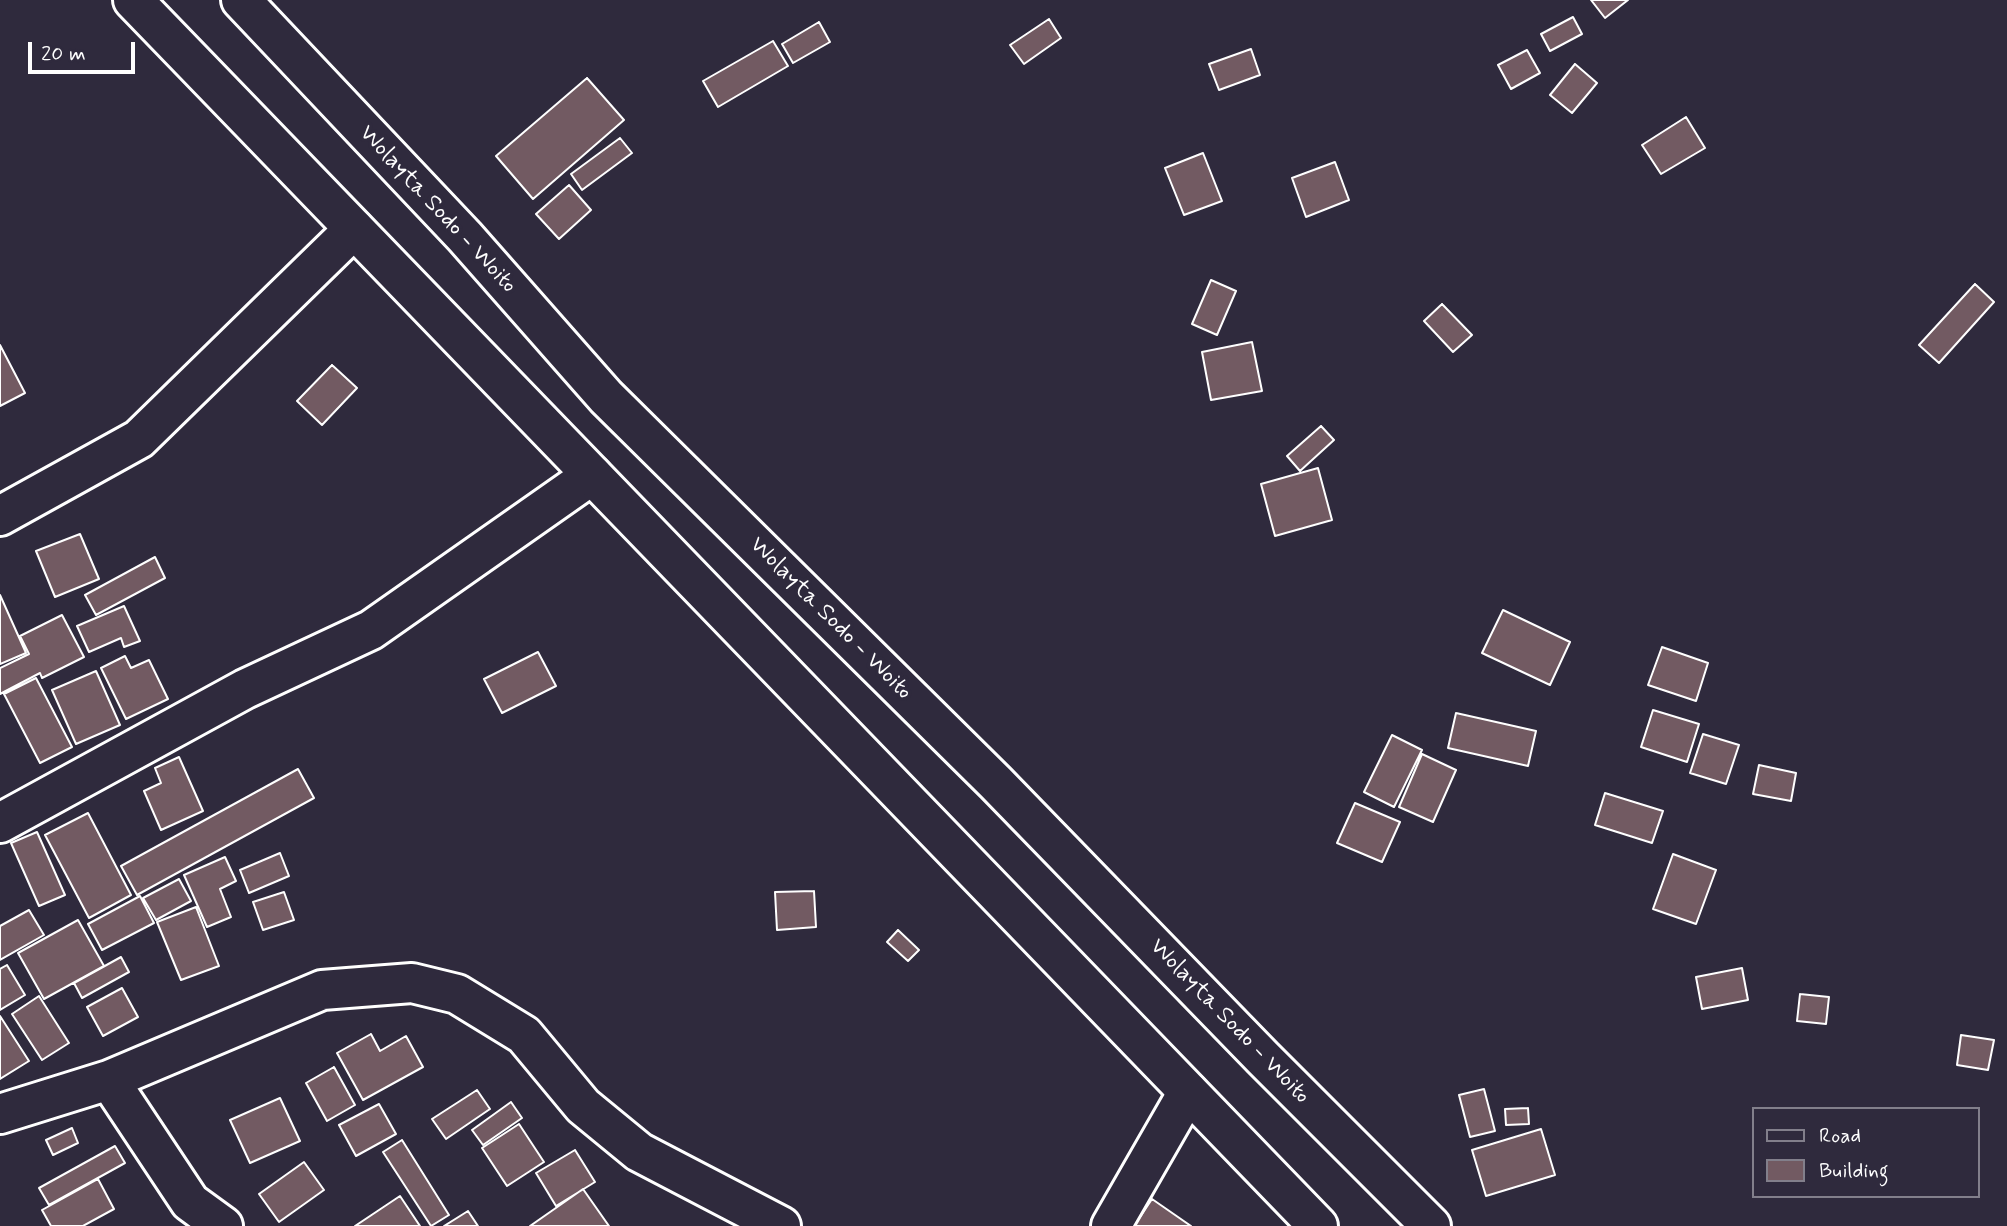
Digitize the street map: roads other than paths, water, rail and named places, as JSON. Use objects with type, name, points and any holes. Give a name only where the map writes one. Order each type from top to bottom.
[{"type":"main road","points":[[133,0],[1318,1226]]},
{"type":"main road","name":"Wolayta Sodo - Woito","points":[[241,0],[465,237],[606,397],[996,783],[1431,1226]]},
{"type":"main road","points":[[0,516],[139,439],[354,229]]},
{"type":"main road","points":[[0,823],[245,688],[370,630],[592,475]]},
{"type":"main road","points":[[0,1114],[109,1080],[322,990],[412,983],[457,994],[524,1035],[583,1106],[639,1152],[781,1226]]},
{"type":"main road","points":[[109,1080],[190,1202],[223,1226]]},
{"type":"main road","points":[[1111,1226],[1188,1092]]}]
